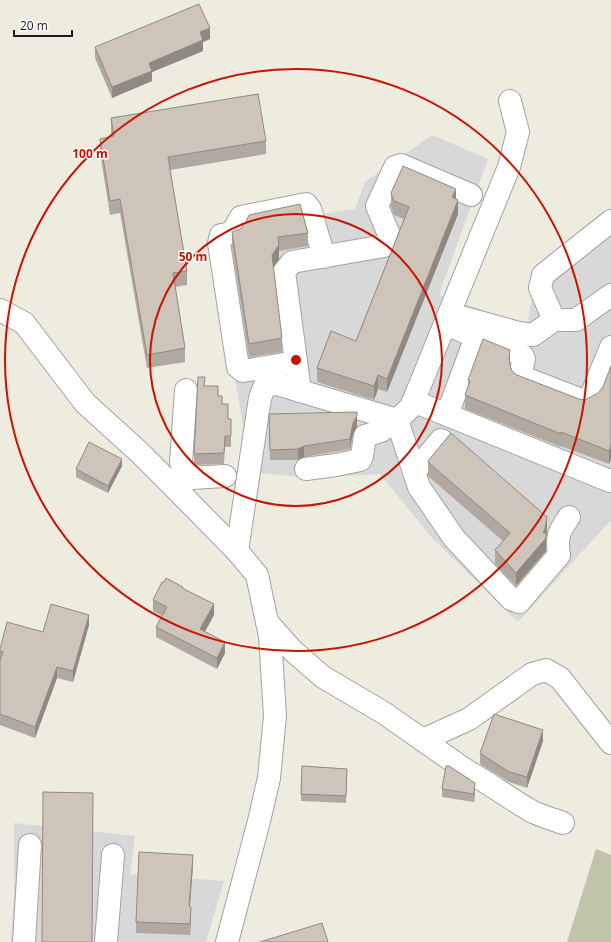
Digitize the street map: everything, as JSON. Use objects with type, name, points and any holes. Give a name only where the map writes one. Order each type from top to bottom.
[{"type":"street","points":[[306,469],[360,460],[362,456],[363,429],[381,431],[397,420],[411,407],[509,167],[518,132],[510,101]]},
{"type":"street","points":[[300,391],[284,272],[292,262],[384,246],[390,236],[377,206],[395,166],[401,165],[471,195]]},
{"type":"street","points":[[296,362],[243,371],[238,367],[219,242],[221,235],[232,233],[241,217],[306,204],[310,210],[324,257]]},
{"type":"street","points":[[554,320],[540,288],[543,275],[611,222]]},
{"type":"street","points":[[447,319],[519,333],[533,334],[554,320],[576,320],[611,295]]},
{"type":"street","points":[[0,310],[24,323],[85,404],[139,452],[182,482],[257,575],[270,636],[275,716],[269,778],[260,821],[227,942]]},
{"type":"street","points":[[447,319],[476,337],[522,356],[524,359],[521,371],[522,377],[584,401],[591,396],[611,347]]},
{"type":"street","points":[[447,415],[476,337]]},
{"type":"street","points":[[237,551],[260,398],[265,385],[277,384],[397,420]]},
{"type":"street","points":[[182,482],[183,470],[181,462],[186,390]]},
{"type":"street","points":[[413,401],[610,481],[611,480]]},
{"type":"street","points":[[397,420],[419,487],[454,538],[511,600],[519,602],[559,555],[559,532],[569,517]]},
{"type":"street","points":[[414,472],[441,440]]},
{"type":"street","points":[[182,482],[225,476]]},
{"type":"street","points":[[267,622],[293,651],[323,677],[384,713],[467,771],[526,808],[563,823]]},
{"type":"street","points":[[423,740],[469,719],[532,674],[546,670],[560,678],[611,743]]},
{"type":"street","points":[[24,942],[30,844]]},
{"type":"street","points":[[106,942],[113,855]]},
{"type":"shaded area","points":[[432,135],[488,159],[439,295],[527,325],[536,276],[546,257],[611,208],[611,520],[518,622],[432,538],[380,474],[309,478],[251,472],[210,232],[355,209],[365,182]]},
{"type":"shaded area","points":[[14,823],[135,836],[130,874],[224,881],[206,942],[11,942],[14,893]]},
{"type":"shaded area","points":[[596,849],[611,855],[611,942],[567,942]]},
{"type":"building","points":[[199,4],[210,28],[200,32],[203,40],[149,63],[152,71],[112,87],[95,47]]},
{"type":"building","points":[[258,94],[266,141],[168,157],[187,271],[173,273],[185,348],[147,355],[120,199],[110,201],[100,139],[114,136],[111,118]]},
{"type":"building","points":[[403,166],[456,189],[452,197],[458,200],[387,379],[378,375],[374,386],[317,368],[331,331],[356,341],[409,207],[394,201],[391,193]]},
{"type":"building","points":[[300,204],[308,233],[278,237],[279,245],[272,255],[282,338],[249,344],[232,232],[240,229],[246,222],[249,215]]},
{"type":"building","points":[[483,339],[510,350],[510,365],[512,371],[517,375],[579,399],[585,400],[598,393],[603,387],[611,366],[611,445],[609,451],[561,432],[561,434],[465,395],[470,381],[468,380]]},
{"type":"building","points":[[198,377],[205,377],[204,386],[218,386],[218,396],[222,396],[222,404],[228,404],[228,419],[231,419],[231,436],[225,436],[224,453],[194,453]]},
{"type":"building","points":[[357,412],[350,439],[304,446],[298,449],[270,450],[269,414]]},
{"type":"building","points":[[451,433],[547,517],[543,532],[546,534],[546,538],[516,573],[495,550],[510,533],[428,461]]},
{"type":"building","points":[[89,442],[122,459],[108,486],[76,469]]},
{"type":"building","points":[[166,578],[214,604],[200,629],[225,642],[217,658],[156,627],[167,607],[153,600],[162,582],[164,582]]},
{"type":"building","points":[[51,604],[89,615],[73,671],[57,667],[35,727],[0,714],[0,660],[3,652],[0,651],[0,649],[7,622],[43,632]]},
{"type":"building","points":[[494,714],[543,730],[527,777],[509,772],[480,753]]},
{"type":"building","points":[[302,766],[347,769],[346,796],[301,794]]},
{"type":"building","points":[[446,766],[449,766],[475,783],[474,794],[442,789]]},
{"type":"building","points":[[43,792],[93,793],[92,942],[42,942]]},
{"type":"building","points":[[139,852],[193,855],[189,906],[191,907],[190,924],[136,922]]},
{"type":"building","points":[[322,923],[328,942],[260,942]]}]
